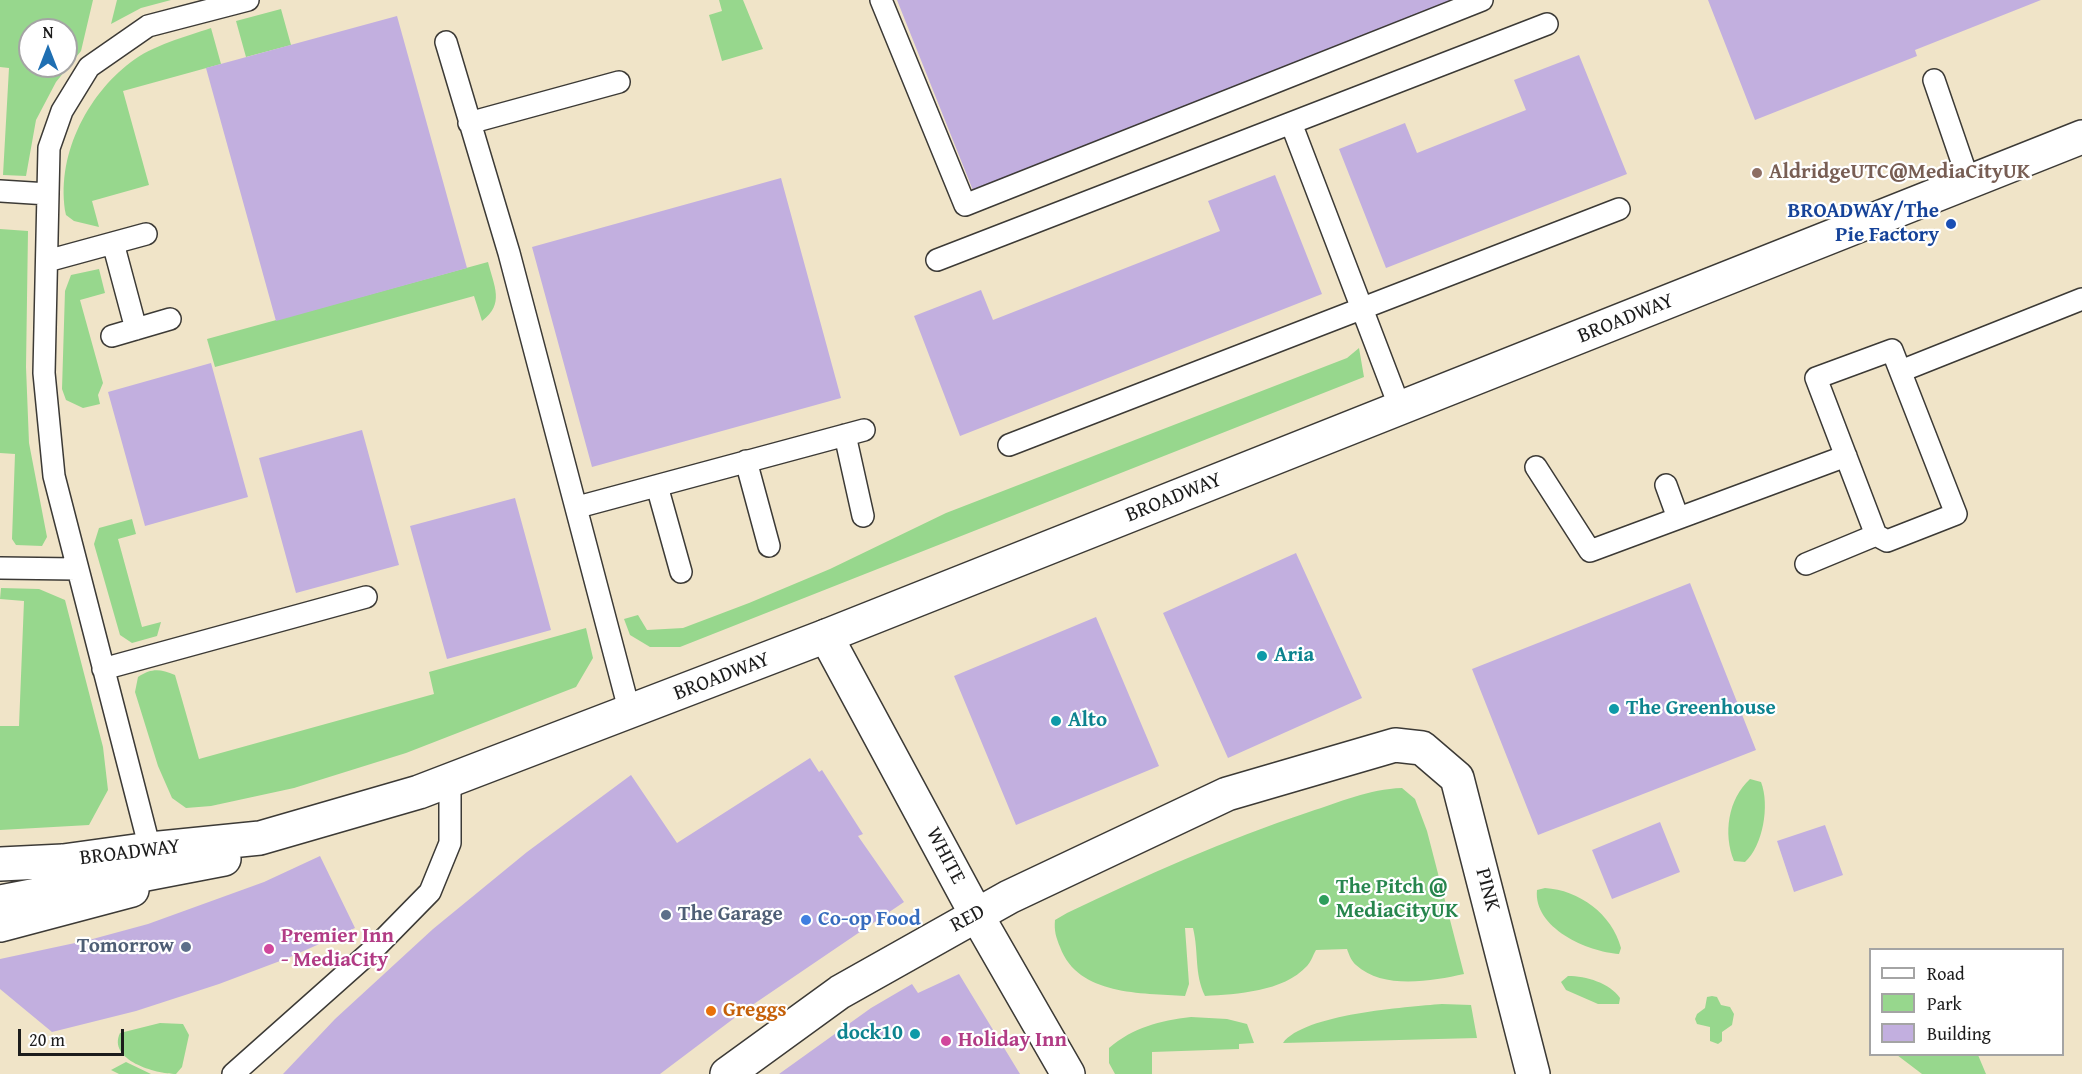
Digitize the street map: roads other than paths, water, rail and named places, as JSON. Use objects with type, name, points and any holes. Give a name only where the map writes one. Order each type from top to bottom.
[{"type":"street","name":"BROADWAY","points":[[0,864],[63,861],[150,849],[260,838],[419,792],[826,636],[2082,137]]},
{"type":"street","name":"WHITE","points":[[826,636],[976,914],[1068,1074]]},
{"type":"street","name":"RED","points":[[727,1074],[840,992],[976,914],[1227,794],[1395,745]]},
{"type":"street","name":"PINK","points":[[1395,745],[1422,748],[1457,778],[1533,1074]]},
{"type":"street","name":"BROADWAY","points":[[0,925],[195,874],[260,838]]},
{"type":"street","name":"BROADWAY","points":[[0,902],[219,862]]},
{"type":"lane","points":[[150,849],[76,569],[54,476],[44,373],[49,148],[62,111],[89,67],[148,26],[248,0]]},
{"type":"lane","points":[[881,0],[965,205],[1482,0]]},
{"type":"lane","points":[[937,260],[1547,24]]},
{"type":"lane","points":[[446,42],[509,253],[578,507],[602,614],[630,713]]},
{"type":"lane","points":[[1934,81],[1969,182]]},
{"type":"lane","points":[[469,123],[619,82]]},
{"type":"lane","points":[[1291,123],[1400,408]]},
{"type":"lane","points":[[0,191],[48,194]]},
{"type":"lane","points":[[1009,445],[1618,209]]},
{"type":"lane","points":[[47,261],[146,234]]},
{"type":"lane","points":[[113,243],[136,329]]},
{"type":"lane","points":[[1901,371],[2082,299]]},
{"type":"lane","points":[[112,336],[170,320]]},
{"type":"lane","points":[[1892,350],[1956,514],[1887,541],[1876,535],[1846,456],[1816,378],[1892,350]]},
{"type":"lane","points":[[578,507],[854,432],[863,516]]},
{"type":"lane","points":[[1536,467],[1590,551],[1846,456]]},
{"type":"lane","points":[[746,461],[769,546]]},
{"type":"lane","points":[[1666,485],[1678,519]]},
{"type":"lane","points":[[657,486],[681,572]]},
{"type":"lane","points":[[1806,564],[1876,535]]},
{"type":"lane","points":[[0,568],[76,569]]},
{"type":"lane","points":[[103,669],[366,597]]},
{"type":"lane","points":[[233,1074],[377,946],[430,892],[450,843],[450,780]]},
{"type":"place","name":"AldridgeUTC@MediaCityUK","points":[[1757,173]]},
{"type":"place","name":"BROADWAY/The Pie Factory","points":[[1951,224]]},
{"type":"place","name":"Aria","points":[[1262,656]]},
{"type":"place","name":"The Greenhouse","points":[[1614,709]]},
{"type":"place","name":"Alto","points":[[1056,721]]},
{"type":"place","name":"The Pitch @ MediaCityUK","points":[[1324,900]]},
{"type":"place","name":"The Garage","points":[[666,915]]},
{"type":"place","name":"Co-op Food","points":[[806,920]]},
{"type":"place","name":"Tomorrow","points":[[186,947]]},
{"type":"place","name":"Premier Inn - MediaCity","points":[[269,949]]},
{"type":"place","name":"Greggs","points":[[711,1011]]},
{"type":"place","name":"dock10","points":[[915,1034]]},
{"type":"place","name":"Holiday Inn","points":[[946,1041]]}]
